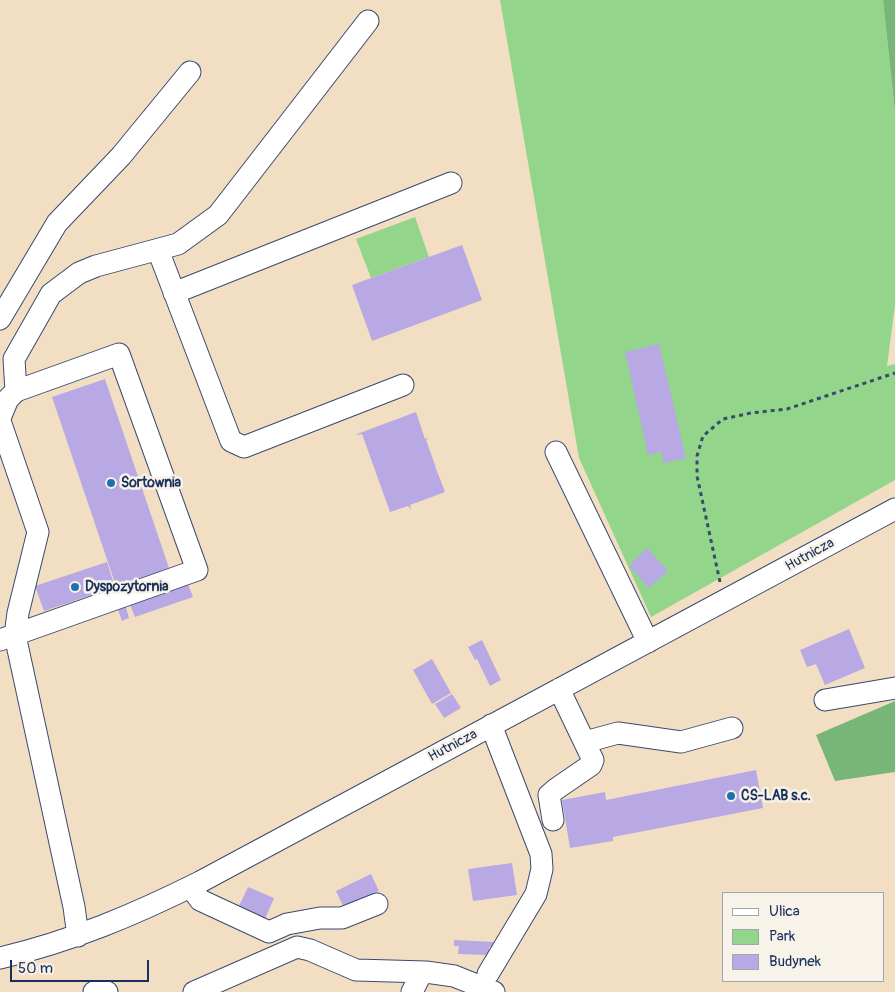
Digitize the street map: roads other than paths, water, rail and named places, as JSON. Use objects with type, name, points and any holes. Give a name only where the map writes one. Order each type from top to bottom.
[{"type":"street","points":[[16,391],[14,359],[51,294],[78,273],[96,266],[178,244],[218,215],[368,20]]},
{"type":"street","points":[[0,319],[57,223],[122,156],[190,72]]},
{"type":"street","points":[[174,293],[451,183]]},
{"type":"street","points":[[158,250],[231,441],[244,447],[403,386]]},
{"type":"street","points":[[119,354],[198,570],[11,638],[38,532],[0,419],[8,399],[16,391],[119,354]]},
{"type":"street","points":[[556,452],[648,642]]},
{"type":"street","name":"Hutnicza","points":[[0,958],[78,936],[126,918],[191,887],[490,725],[724,602],[895,508]]},
{"type":"street","points":[[31,511],[2,616],[11,638],[74,906],[78,936]]},
{"type":"street","points":[[825,700],[895,688]]},
{"type":"street","points":[[553,820],[550,795],[591,765],[593,760],[559,689]]},
{"type":"street","points":[[194,992],[298,947],[310,950],[356,970],[422,972],[491,983],[536,894],[542,869],[541,854],[490,725]]},
{"type":"street","points":[[584,742],[618,732],[681,742],[732,728]]},
{"type":"street","points":[[191,887],[200,900],[268,932],[287,924],[320,918],[342,918],[377,904]]},
{"type":"street","points":[[412,992],[422,972]]},
{"type":"street","points":[[94,992],[107,992]]},
{"type":"place","name":"Sortownia","points":[[111,483]]},
{"type":"place","name":"Dyspozytornia","points":[[75,587]]},
{"type":"place","name":"CS-LAB s.c.","points":[[731,796]]}]
